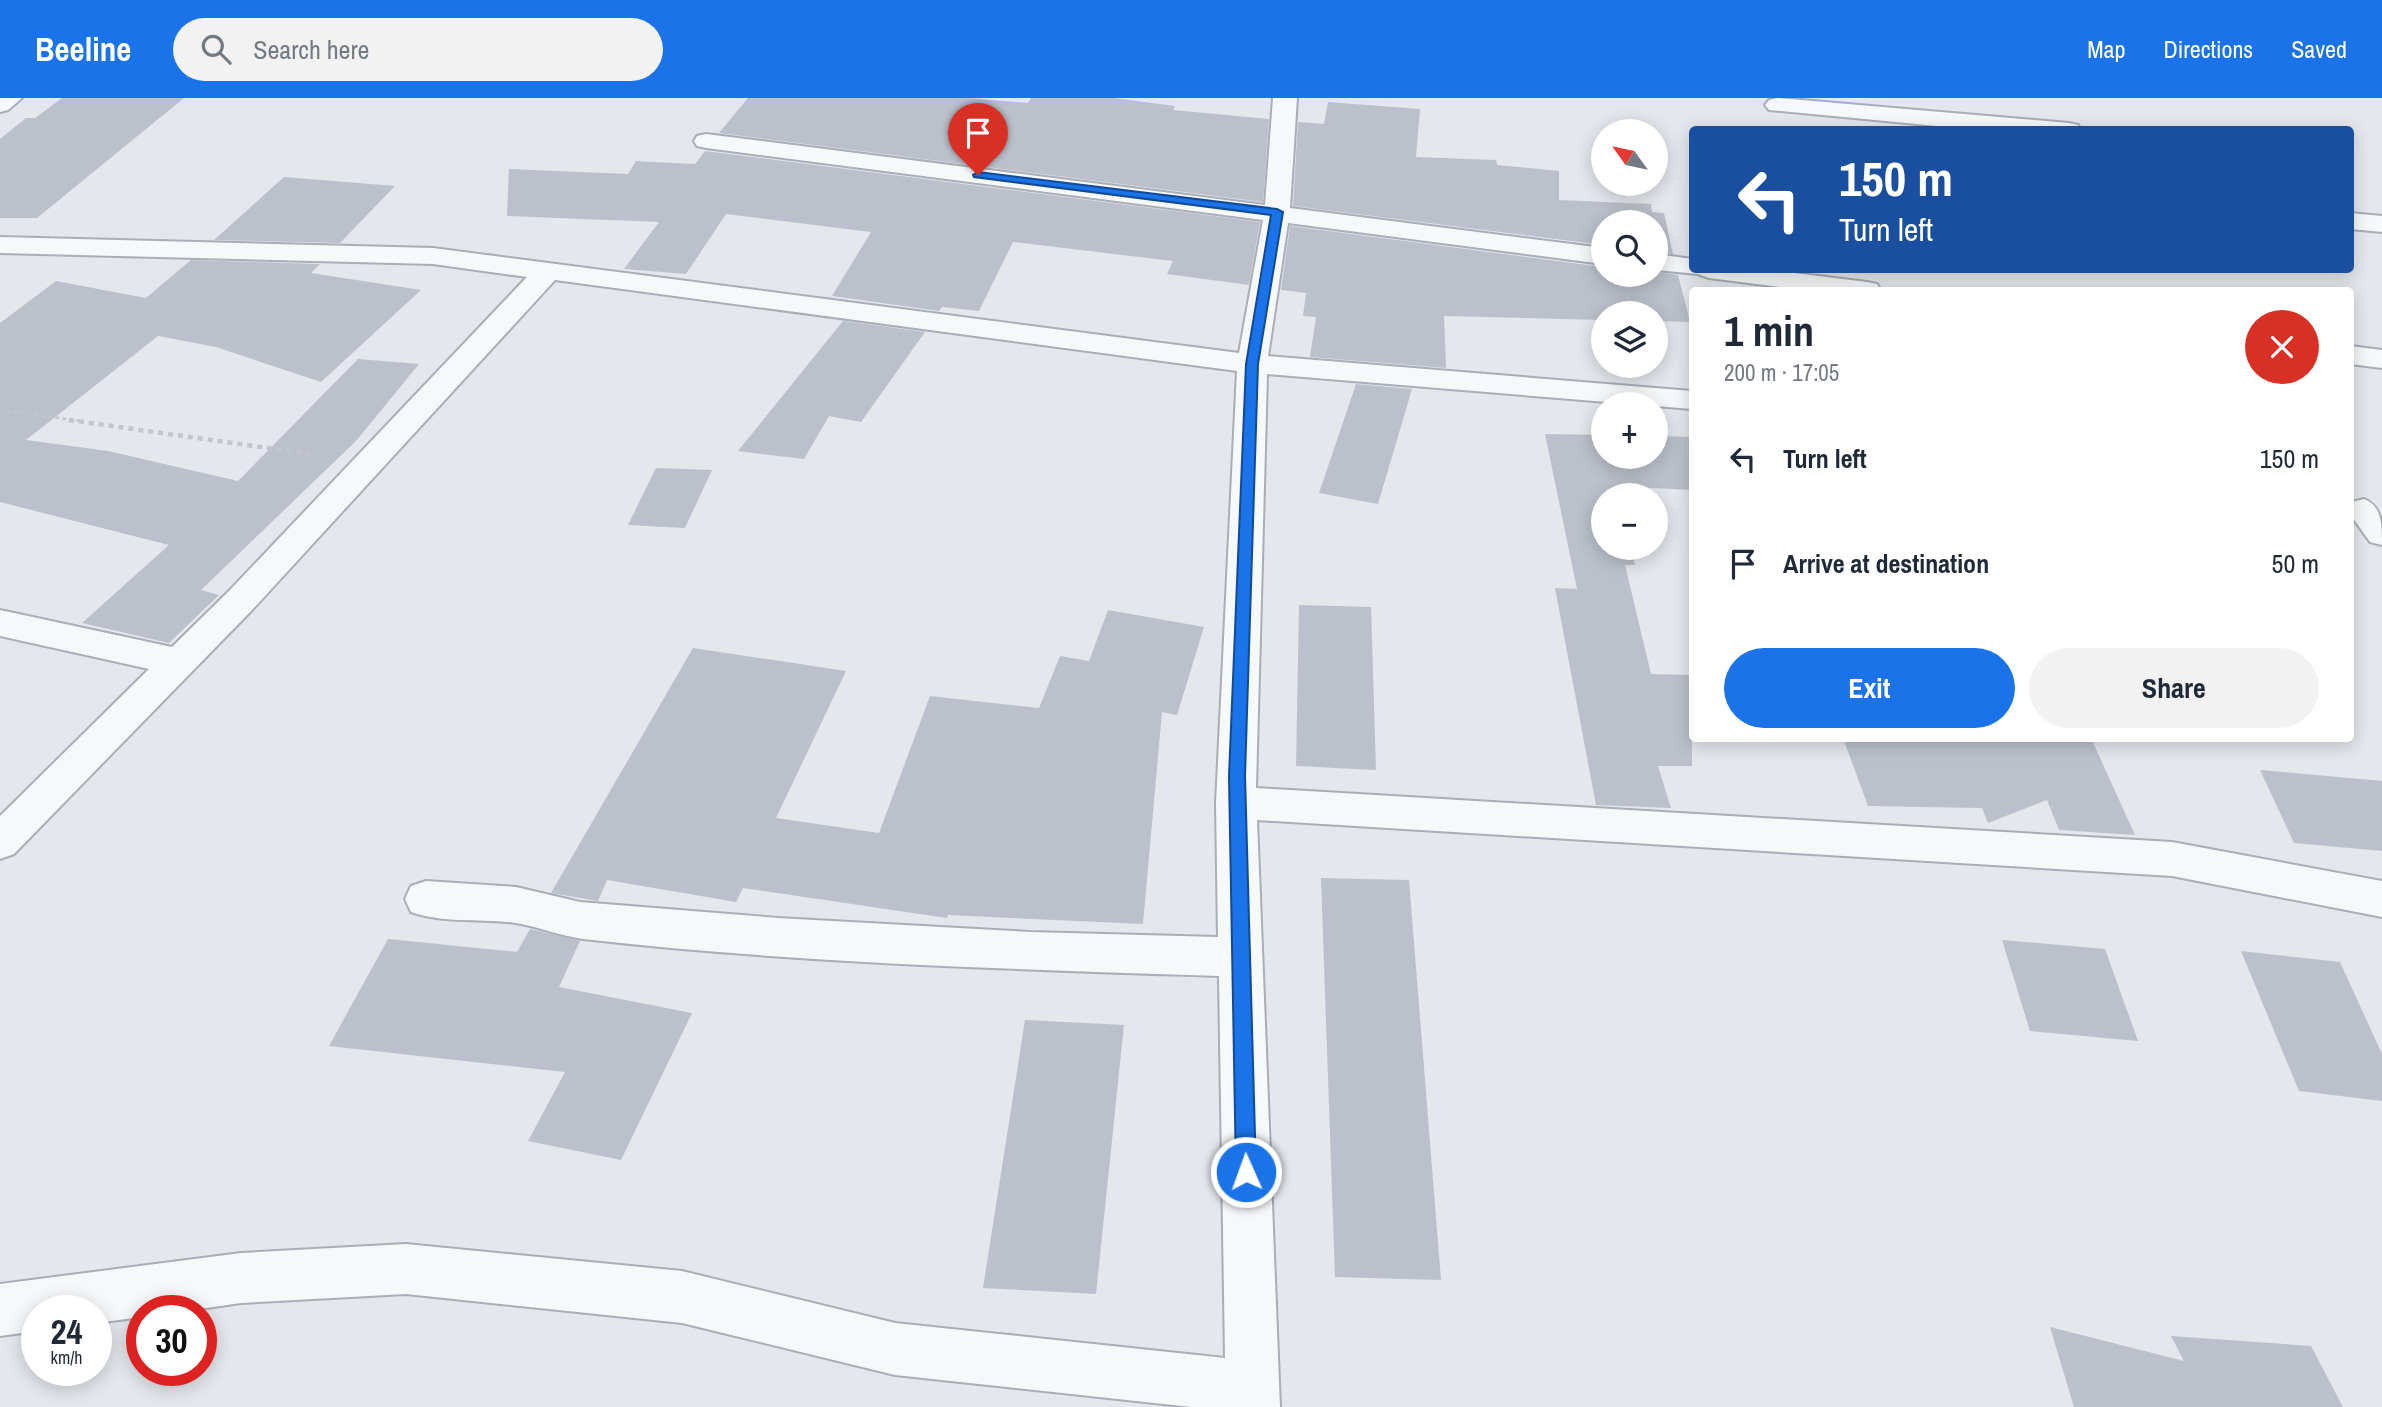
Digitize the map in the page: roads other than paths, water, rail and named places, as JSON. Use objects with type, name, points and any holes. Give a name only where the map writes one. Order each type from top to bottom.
[{"type":"street","points":[[0,105],[10,98]]},
{"type":"street","points":[[0,1310],[241,1278],[406,1269],[682,1297],[895,1349],[1253,1397],[1236,803],[1252,364],[1277,212],[1285,98]]},
{"type":"street","points":[[1775,102],[1788,126]]},
{"type":"street","points":[[1775,102],[2027,126]]},
{"type":"street","points":[[706,141],[1277,212],[1591,254]]},
{"type":"street","points":[[2354,221],[2382,224]]},
{"type":"street","points":[[0,245],[433,256],[1252,364],[1689,400]]},
{"type":"street","points":[[1668,264],[1689,267]]},
{"type":"street","points":[[0,842],[241,600],[549,270]]},
{"type":"street","points":[[1733,273],[1843,287]]},
{"type":"street","points":[[2354,356],[2382,359]]},
{"type":"street","points":[[0,623],[179,662]]},
{"type":"street","points":[[1236,803],[2172,859],[2382,900]]},
{"type":"street","points":[[426,899],[516,905],[580,920],[778,937],[1030,951],[1240,957]]}]
